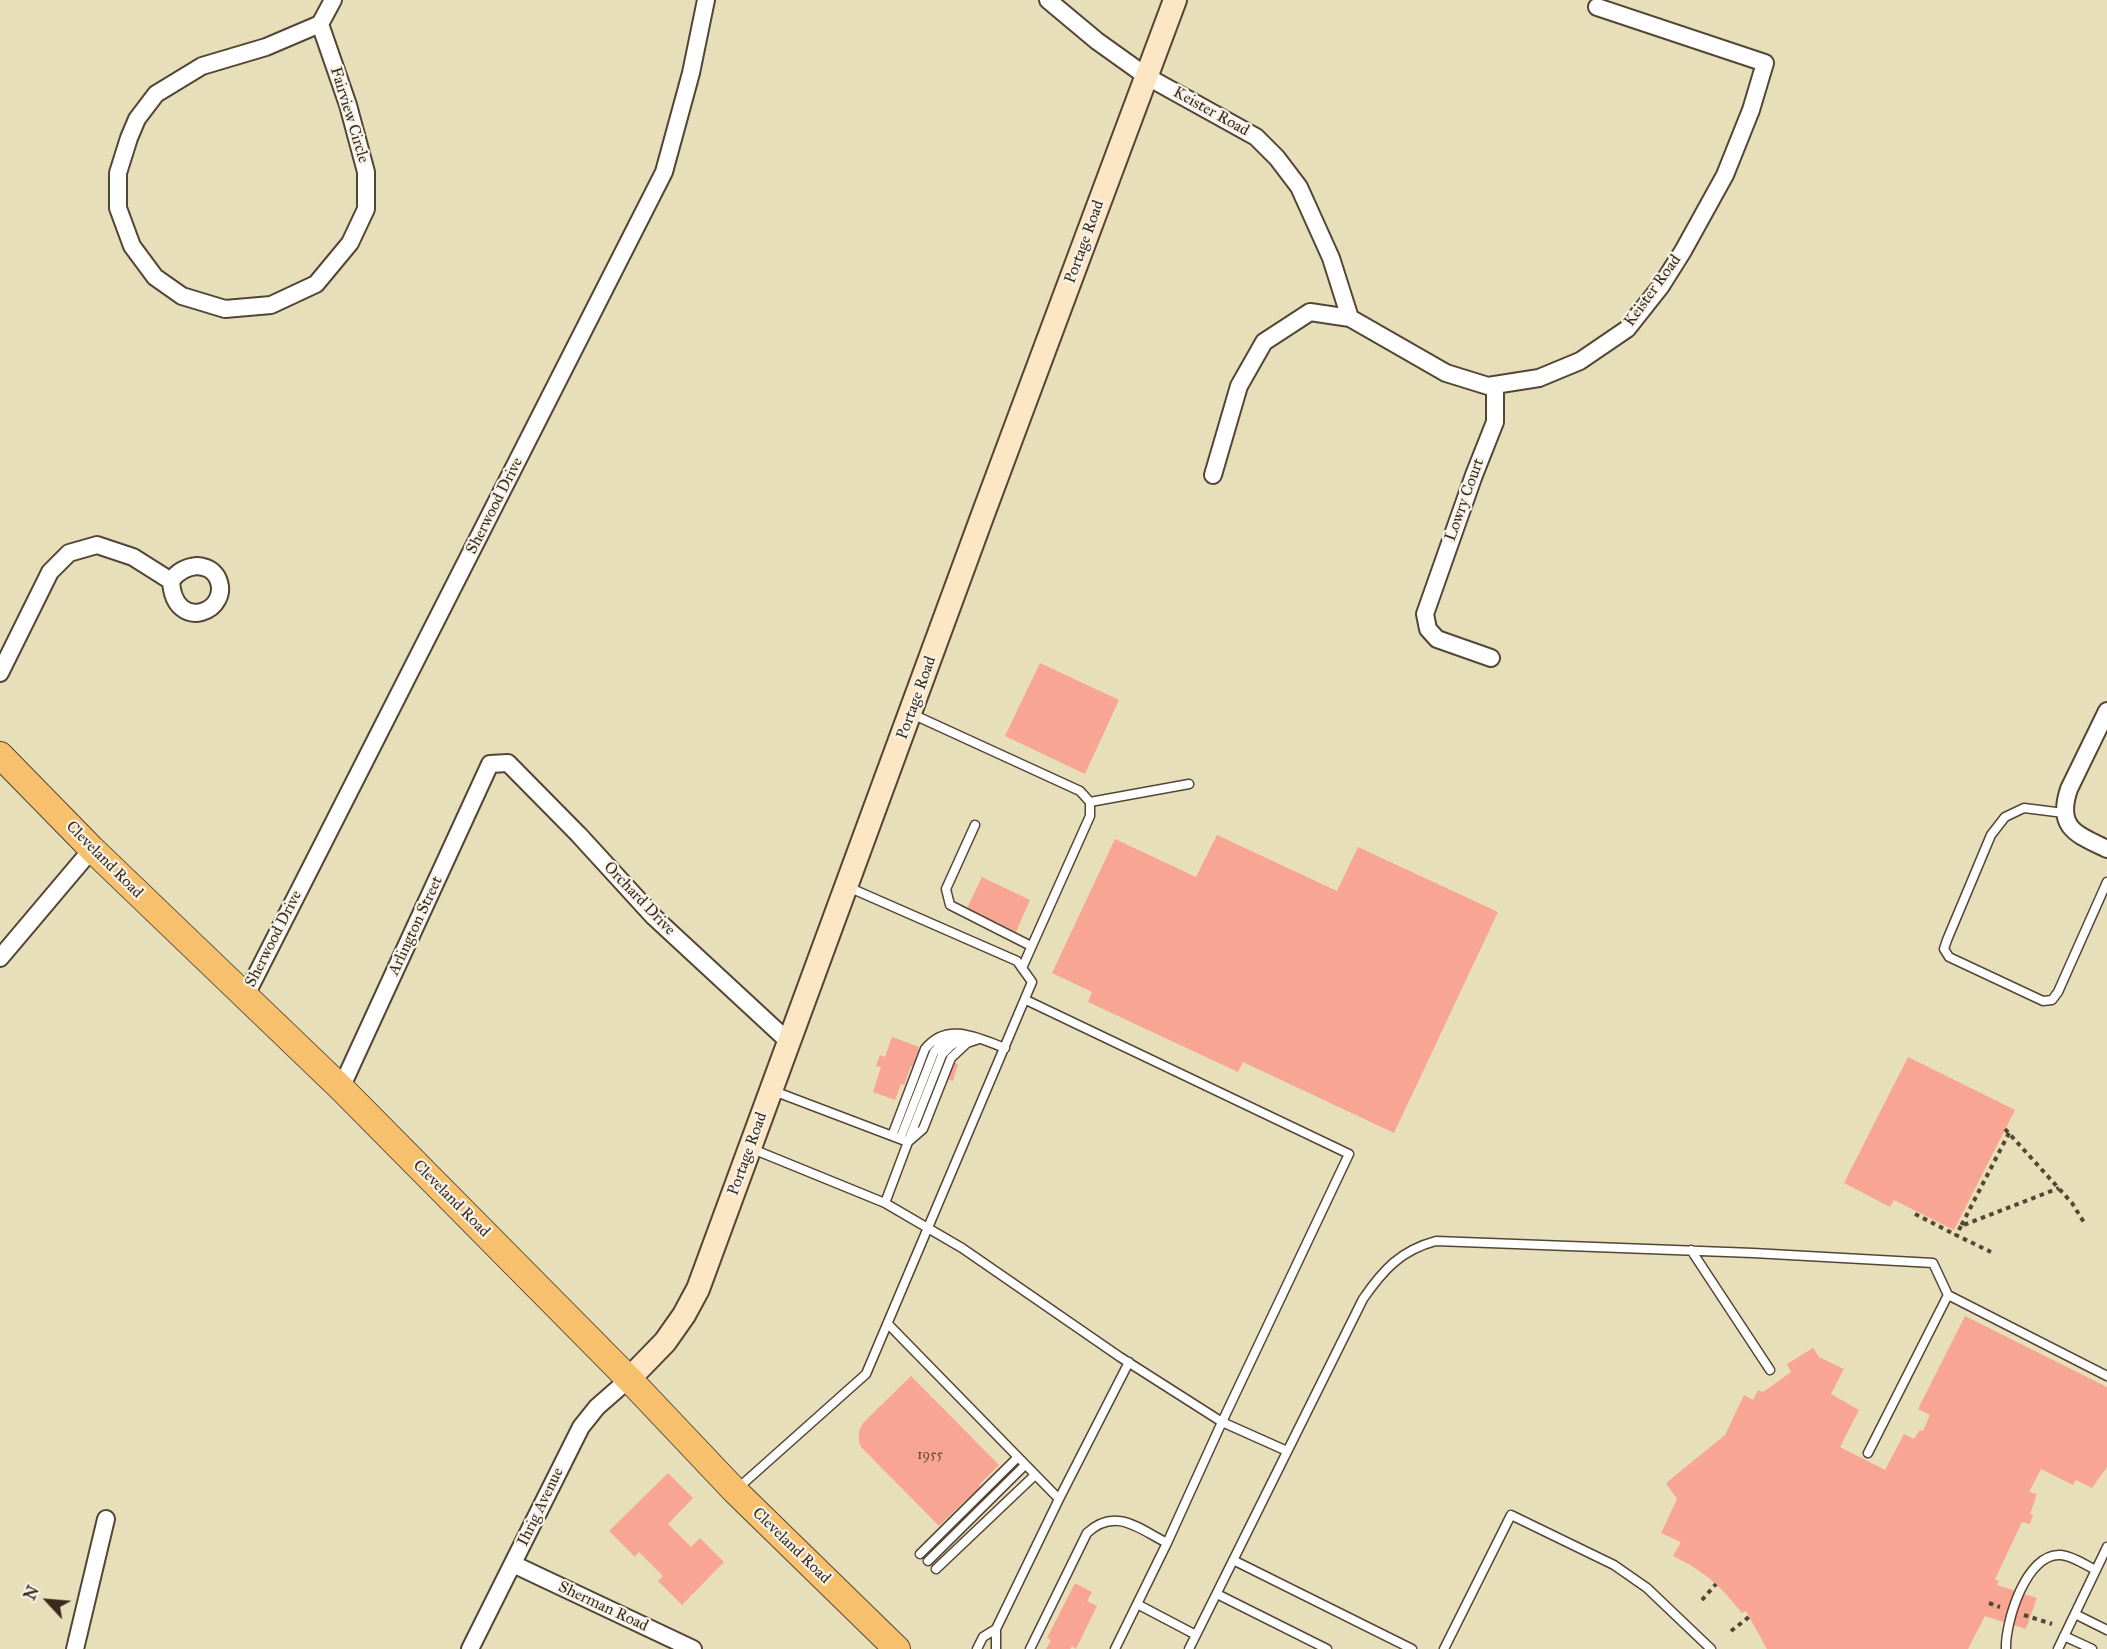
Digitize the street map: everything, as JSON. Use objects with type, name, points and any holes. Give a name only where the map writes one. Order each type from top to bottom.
[{"type":"main road","name":"Portage Road","points":[[629,1379],[665,1342],[698,1289],[1176,0]]},
{"type":"main road","name":"Cleveland Road","points":[[0,755],[92,849],[341,1088],[629,1379],[735,1491],[897,1649]]},
{"type":"street","points":[[320,24],[333,0]]},
{"type":"street","name":"Sherwood Drive","points":[[245,997],[664,172],[691,73],[706,0]]},
{"type":"street","name":"Keister Road","points":[[1048,0],[1097,41],[1146,76],[1256,138],[1277,158],[1299,187],[1331,258],[1350,318],[1446,373],[1488,386],[1539,378],[1580,361],[1627,329],[1661,286],[1725,175],[1751,110],[1765,63],[1596,7]]},
{"type":"street","name":"Fairview Circle","points":[[320,24],[348,105],[366,172],[366,209],[350,243],[316,284],[271,305],[225,309],[182,296],[155,277],[132,246],[118,208],[118,173],[137,119],[156,94],[202,66],[266,47],[320,24]]},
{"type":"street","points":[[1213,475],[1239,386],[1264,342],[1310,312],[1350,318]]},
{"type":"street","name":"Lowry Court","points":[[1491,658],[1437,639],[1428,629],[1425,614],[1495,422],[1495,385]]},
{"type":"street","points":[[0,673],[50,572],[69,553],[97,545],[133,557],[171,581]]},
{"type":"street","points":[[2107,711],[2069,789],[2064,813],[2069,826],[2084,838],[2107,849]]},
{"type":"street","name":"Orchard Drive","points":[[490,764],[507,763],[579,835],[654,917],[789,1042]]},
{"type":"street","name":"Arlington Street","points":[[341,1088],[490,764]]},
{"type":"street","points":[[0,958],[92,849]]},
{"type":"street","name":"Ihrig Avenue","points":[[470,1649],[581,1427],[597,1407],[629,1379]]},
{"type":"street","points":[[75,1649],[106,1519]]},
{"type":"street","name":"Sherman Road","points":[[513,1564],[693,1649]]},
{"type":"lane","points":[[911,713],[1080,791],[1090,802],[1090,816],[1022,968]]},
{"type":"lane","points":[[1090,802],[1188,784]]},
{"type":"lane","points":[[2064,813],[2024,808],[2005,817],[1991,836],[1944,949],[1949,957],[2043,1000],[2052,1000],[2058,992],[2107,882]]},
{"type":"lane","points":[[975,825],[946,889],[950,905],[1031,946]]},
{"type":"lane","points":[[735,1491],[866,1374],[1032,982],[1017,961],[847,886]]},
{"type":"lane","points":[[1026,1000],[1349,1154],[1115,1649]]},
{"type":"lane","points":[[885,1203],[925,1048],[933,1038],[945,1034],[960,1034],[1005,1048]]},
{"type":"lane","points":[[900,1139],[942,1055],[950,1045],[960,1039],[976,1038]]},
{"type":"lane","points":[[771,1090],[900,1139]]},
{"type":"lane","points":[[749,1148],[885,1203],[962,1248],[1129,1362],[1222,1422],[1287,1451]]},
{"type":"lane","points":[[1189,1649],[1363,1299],[1377,1279],[1410,1250],[1436,1241],[1691,1250],[1933,1263],[1948,1294],[2107,1376]]},
{"type":"lane","points":[[1691,1250],[1770,1370]]},
{"type":"lane","points":[[1868,1453],[1948,1294]]},
{"type":"lane","points":[[888,1324],[1059,1499]]},
{"type":"lane","points":[[996,1649],[996,1629],[1129,1362]]},
{"type":"lane","points":[[920,1554],[1017,1457]]},
{"type":"lane","points":[[928,1561],[1025,1465]]},
{"type":"lane","points":[[936,1569],[1035,1474]]},
{"type":"lane","points":[[1444,1649],[1511,1515],[1614,1565],[1647,1588],[1711,1649]]},
{"type":"lane","points":[[1030,1649],[1087,1533],[1095,1526],[1115,1519],[1167,1543]]},
{"type":"lane","points":[[2058,1649],[2107,1547]]},
{"type":"lane","points":[[2006,1649],[2005,1633],[2031,1570],[2044,1559],[2060,1555],[2096,1570]]},
{"type":"lane","points":[[1233,1560],[1412,1649]]},
{"type":"lane","points":[[1217,1594],[1327,1649]]},
{"type":"lane","points":[[1137,1604],[1196,1635]]},
{"type":"lane","points":[[2075,1614],[2107,1630]]},
{"type":"lane","points":[[977,1649],[983,1637],[996,1629]]},
{"type":"lane","points":[[2064,1636],[2092,1649]]},
{"type":"path","points":[[2005,1129],[2072,1203],[2085,1224]]},
{"type":"path","points":[[1956,1235],[2009,1133]]},
{"type":"path","points":[[1961,1226],[2059,1188]]},
{"type":"path","points":[[1914,1214],[1991,1252]]},
{"type":"path","points":[[1702,1600],[1716,1584]]},
{"type":"path","points":[[1731,1631],[1749,1617]]},
{"type":"building","points":[[1040,663],[1119,700],[1085,774],[1005,736]]},
{"type":"building","points":[[1217,835],[1337,891],[1358,847],[1498,912],[1394,1133],[1243,1062],[1238,1072],[1088,1002],[1092,992],[1052,973],[1115,839],[1196,877]]},
{"type":"building","points":[[982,877],[1030,900],[1016,932],[967,908]]},
{"type":"building","points":[[892,1037],[958,1064],[953,1081],[911,1066],[895,1100],[873,1092],[881,1067],[876,1066],[880,1055],[885,1057]]},
{"type":"building","points":[[1908,1057],[2015,1110],[1954,1230],[1894,1200],[1890,1207],[1844,1183]]},
{"type":"building","points":[[1965,1316],[2107,1387],[2107,1467],[2092,1488],[2076,1480],[2073,1485],[2041,1469],[2029,1492],[2037,1494],[2030,1514],[2033,1515],[2030,1524],[2022,1522],[1995,1579],[1999,1581],[1997,1585],[2037,1598],[2026,1629],[1985,1616],[1968,1649],[1767,1649],[1746,1611],[1742,1613],[1709,1578],[1673,1556],[1681,1542],[1661,1533],[1677,1499],[1666,1483],[1725,1435],[1744,1395],[1753,1400],[1758,1390],[1763,1392],[1791,1372],[1787,1364],[1813,1348],[1819,1357],[1844,1369],[1831,1394],[1859,1410],[1840,1447],[1885,1470],[1904,1434],[1914,1439],[1920,1430],[1923,1431],[1930,1415],[1918,1409]]},
{"type":"building","points":[[911,1376],[999,1465],[979,1485],[991,1497],[977,1511],[966,1500],[939,1526],[861,1447],[859,1442],[859,1431],[863,1423]]},
{"type":"building","points":[[668,1473],[693,1498],[668,1524],[691,1547],[700,1538],[724,1562],[682,1605],[658,1581],[663,1576],[639,1552],[635,1557],[609,1531]]},
{"type":"building","points":[[1075,1583],[1092,1592],[1087,1601],[1097,1606],[1076,1649],[1072,1646],[1070,1649],[1046,1649],[1051,1640],[1047,1638]]}]
